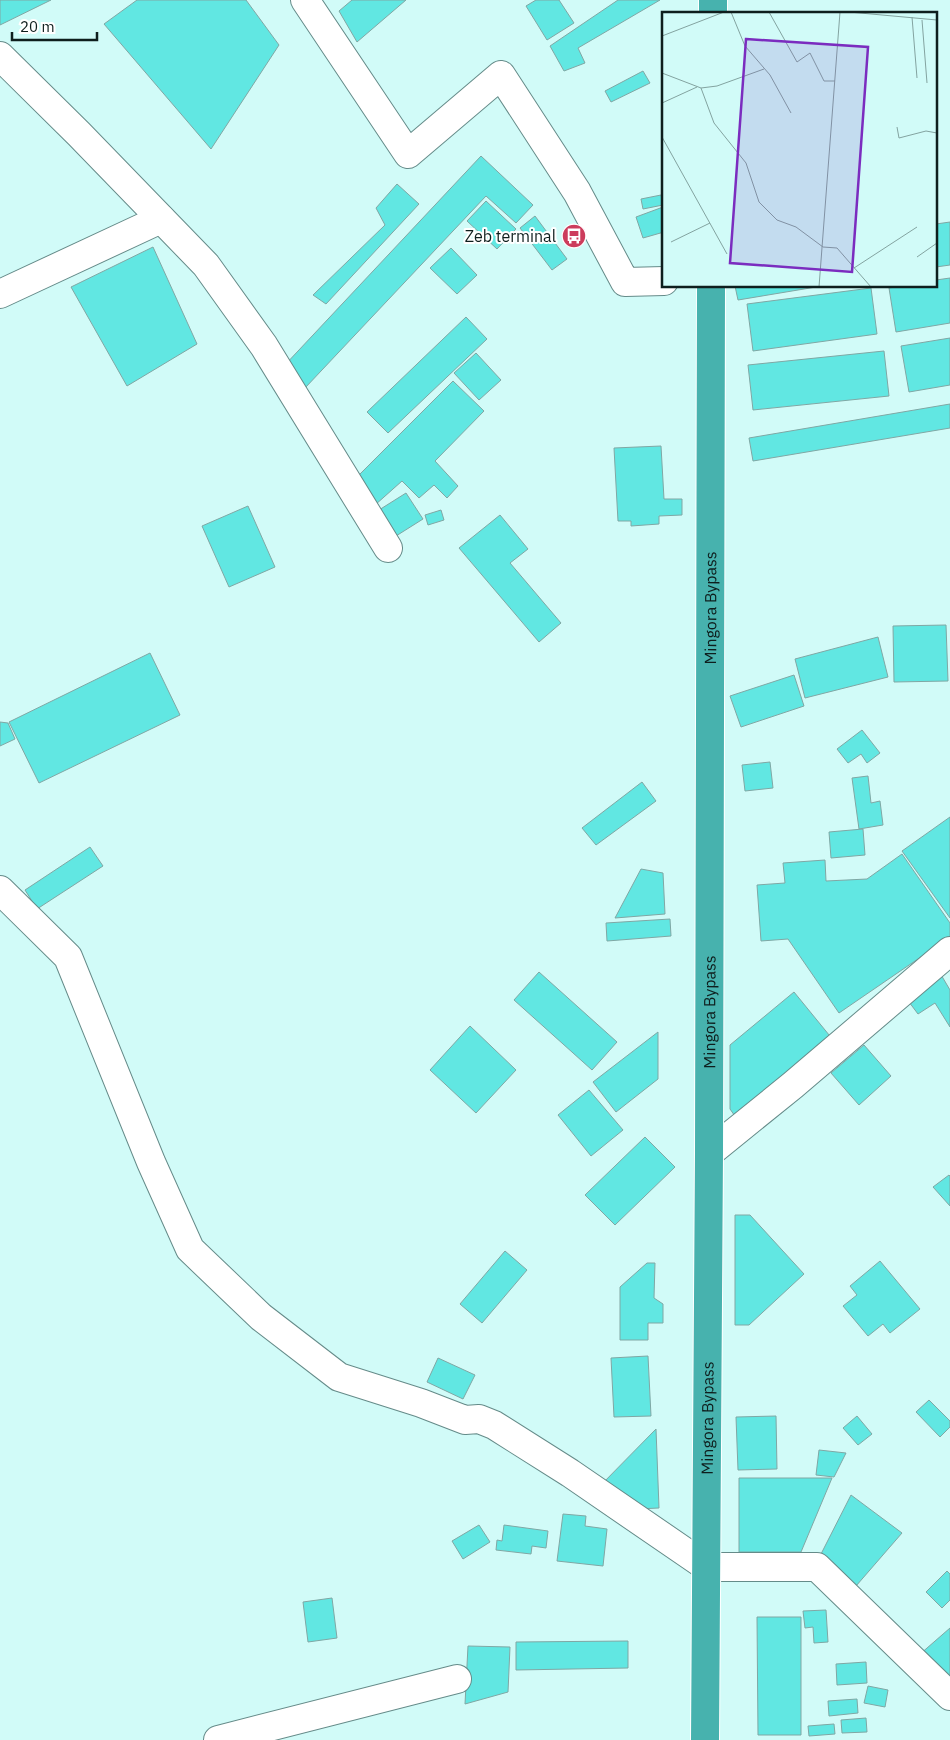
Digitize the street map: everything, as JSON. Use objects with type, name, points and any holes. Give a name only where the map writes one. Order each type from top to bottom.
[{"type":"highway","name":"Mingora Bypass","points":[[705,1740],[712,288]]},
{"type":"street","points":[[305,0],[408,154],[501,75],[577,192],[625,282],[662,281]]},
{"type":"street","points":[[0,56],[79,134],[206,265],[264,346],[388,548]]},
{"type":"street","points":[[0,294],[160,219]]},
{"type":"street","points":[[0,890],[68,957],[151,1162],[190,1249],[261,1317],[339,1377],[421,1403],[465,1420],[479,1419],[494,1425],[570,1472],[707,1567],[817,1567],[950,1696]]},
{"type":"street","points":[[709,1154],[950,951]]},
{"type":"street","points":[[218,1740],[457,1679]]},
{"type":"building","points":[[0,0],[51,0],[0,25]]},
{"type":"building","points":[[137,0],[246,0],[279,45],[211,149],[104,24]]},
{"type":"building","points":[[352,0],[406,0],[357,42],[339,11]]},
{"type":"building","points":[[536,0],[559,0],[574,23],[547,40],[526,6]]},
{"type":"building","points":[[618,0],[660,0],[578,48],[585,63],[564,71],[550,46]]},
{"type":"building","points":[[643,71],[650,83],[611,102],[605,91]]},
{"type":"building","points":[[481,156],[533,205],[516,223],[486,196],[305,388],[283,367]]},
{"type":"building","points":[[397,184],[419,204],[326,304],[313,295],[385,225],[376,208]]},
{"type":"building","points":[[661,195],[662,205],[643,209],[641,199]]},
{"type":"building","points":[[486,201],[516,229],[497,249],[467,221]]},
{"type":"building","points":[[662,207],[662,233],[643,238],[636,217]]},
{"type":"building","points":[[535,216],[567,259],[552,270],[520,228]]},
{"type":"building","points":[[950,222],[950,265],[938,267],[938,224]]},
{"type":"building","points":[[153,247],[197,344],[127,386],[71,287]]},
{"type":"building","points":[[451,248],[477,275],[457,294],[430,268]]},
{"type":"building","points":[[950,278],[950,323],[896,332],[889,288],[938,288],[938,280]]},
{"type":"building","points":[[735,288],[810,288],[738,300]]},
{"type":"building","points":[[871,288],[877,334],[753,351],[747,304]]},
{"type":"building","points":[[466,317],[487,339],[388,433],[367,412]]},
{"type":"building","points":[[950,338],[950,385],[909,392],[901,346]]},
{"type":"building","points":[[884,351],[889,396],[753,410],[748,365]]},
{"type":"building","points":[[476,353],[501,380],[479,400],[454,373]]},
{"type":"building","points":[[453,381],[484,411],[435,461],[458,486],[447,498],[434,485],[419,498],[402,481],[375,505],[355,479]]},
{"type":"building","points":[[950,404],[950,428],[753,461],[749,438]]},
{"type":"building","points":[[661,446],[664,499],[682,499],[682,515],[659,516],[659,524],[631,526],[631,521],[618,521],[614,448]]},
{"type":"building","points":[[406,493],[423,519],[396,536],[379,510]]},
{"type":"building","points":[[248,506],[275,567],[229,587],[202,526]]},
{"type":"building","points":[[441,510],[444,520],[428,525],[425,515]]},
{"type":"building","points":[[500,515],[528,549],[510,563],[561,623],[539,642],[459,548]]},
{"type":"building","points":[[946,625],[948,681],[894,682],[893,626]]},
{"type":"building","points":[[878,637],[888,677],[805,698],[795,659]]},
{"type":"building","points":[[150,653],[180,715],[39,783],[9,722]]},
{"type":"building","points":[[794,675],[804,706],[741,727],[730,696]]},
{"type":"building","points":[[0,722],[8,723],[15,739],[0,746]]},
{"type":"building","points":[[862,730],[880,753],[867,763],[861,754],[848,763],[837,749]]},
{"type":"building","points":[[770,762],[773,788],[745,791],[742,765]]},
{"type":"building","points":[[868,776],[871,803],[880,801],[883,825],[859,829],[852,778]]},
{"type":"building","points":[[642,782],[656,801],[596,845],[582,828]]},
{"type":"building","points":[[950,817],[950,918],[902,851]]},
{"type":"building","points":[[863,829],[865,855],[831,858],[829,832]]},
{"type":"building","points":[[90,847],[103,866],[37,909],[25,890]]},
{"type":"building","points":[[902,854],[950,923],[950,937],[839,1013],[788,939],[761,941],[757,885],[785,883],[783,863],[825,860],[826,881],[867,879]]},
{"type":"building","points":[[641,869],[663,873],[665,914],[615,918]]},
{"type":"building","points":[[670,919],[671,936],[607,941],[606,923]]},
{"type":"building","points":[[539,972],[617,1042],[592,1070],[514,1000]]},
{"type":"building","points":[[940,973],[950,990],[950,1027],[935,1003],[918,1014],[906,998]]},
{"type":"building","points":[[794,992],[834,1041],[737,1119],[730,1109],[730,1045]]},
{"type":"building","points":[[470,1026],[516,1070],[476,1113],[430,1070]]},
{"type":"building","points":[[658,1032],[658,1079],[616,1112],[593,1082]]},
{"type":"building","points":[[864,1045],[891,1076],[859,1105],[831,1073]]},
{"type":"building","points":[[589,1090],[623,1130],[591,1156],[558,1115]]},
{"type":"building","points":[[645,1137],[675,1167],[615,1225],[585,1195]]},
{"type":"building","points":[[950,1176],[950,1206],[933,1187]]},
{"type":"building","points":[[735,1215],[750,1215],[804,1274],[749,1325],[735,1325]]},
{"type":"building","points":[[505,1251],[527,1270],[482,1323],[460,1304]]},
{"type":"building","points":[[880,1261],[920,1309],[890,1333],[883,1324],[868,1336],[843,1306],[857,1295],[850,1286]]},
{"type":"building","points":[[647,1263],[655,1263],[654,1298],[663,1304],[663,1323],[648,1323],[648,1340],[620,1340],[620,1287]]},
{"type":"building","points":[[648,1356],[651,1416],[614,1417],[611,1358]]},
{"type":"building","points":[[438,1358],[475,1375],[463,1399],[427,1382]]},
{"type":"building","points":[[929,1400],[950,1421],[950,1427],[940,1437],[916,1412]]},
{"type":"building","points":[[776,1416],[777,1469],[738,1470],[736,1417]]},
{"type":"building","points":[[857,1416],[872,1434],[858,1445],[843,1428]]},
{"type":"building","points":[[656,1429],[659,1508],[637,1509],[600,1486]]},
{"type":"building","points":[[819,1450],[846,1453],[834,1477],[816,1475]]},
{"type":"building","points":[[739,1478],[832,1478],[801,1552],[739,1552]]},
{"type":"building","points":[[851,1495],[902,1533],[856,1586],[821,1554]]},
{"type":"building","points":[[563,1514],[586,1516],[585,1526],[607,1529],[603,1566],[557,1561]]},
{"type":"building","points":[[479,1525],[490,1542],[463,1559],[452,1541]]},
{"type":"building","points":[[504,1525],[548,1531],[546,1548],[532,1546],[531,1554],[496,1550],[497,1540],[502,1541]]},
{"type":"building","points":[[947,1571],[950,1574],[950,1600],[942,1608],[926,1592]]},
{"type":"building","points":[[332,1598],[337,1638],[308,1642],[303,1602]]},
{"type":"building","points":[[826,1610],[828,1642],[814,1643],[813,1627],[805,1628],[803,1611]]},
{"type":"building","points":[[757,1617],[801,1617],[801,1735],[758,1735]]},
{"type":"building","points":[[950,1628],[950,1689],[919,1655]]},
{"type":"building","points":[[628,1641],[628,1668],[516,1670],[516,1642]]},
{"type":"building","points":[[468,1646],[510,1647],[508,1692],[465,1704]]},
{"type":"building","points":[[866,1662],[867,1683],[837,1685],[836,1664]]},
{"type":"building","points":[[868,1686],[888,1690],[885,1707],[864,1703]]},
{"type":"building","points":[[857,1699],[858,1713],[829,1716],[828,1701]]},
{"type":"building","points":[[866,1718],[867,1732],[842,1733],[841,1720]]},
{"type":"building","points":[[834,1724],[835,1734],[809,1736],[808,1726]]},
{"type":"place","name":"Zeb terminal","points":[[574,236]]}]
